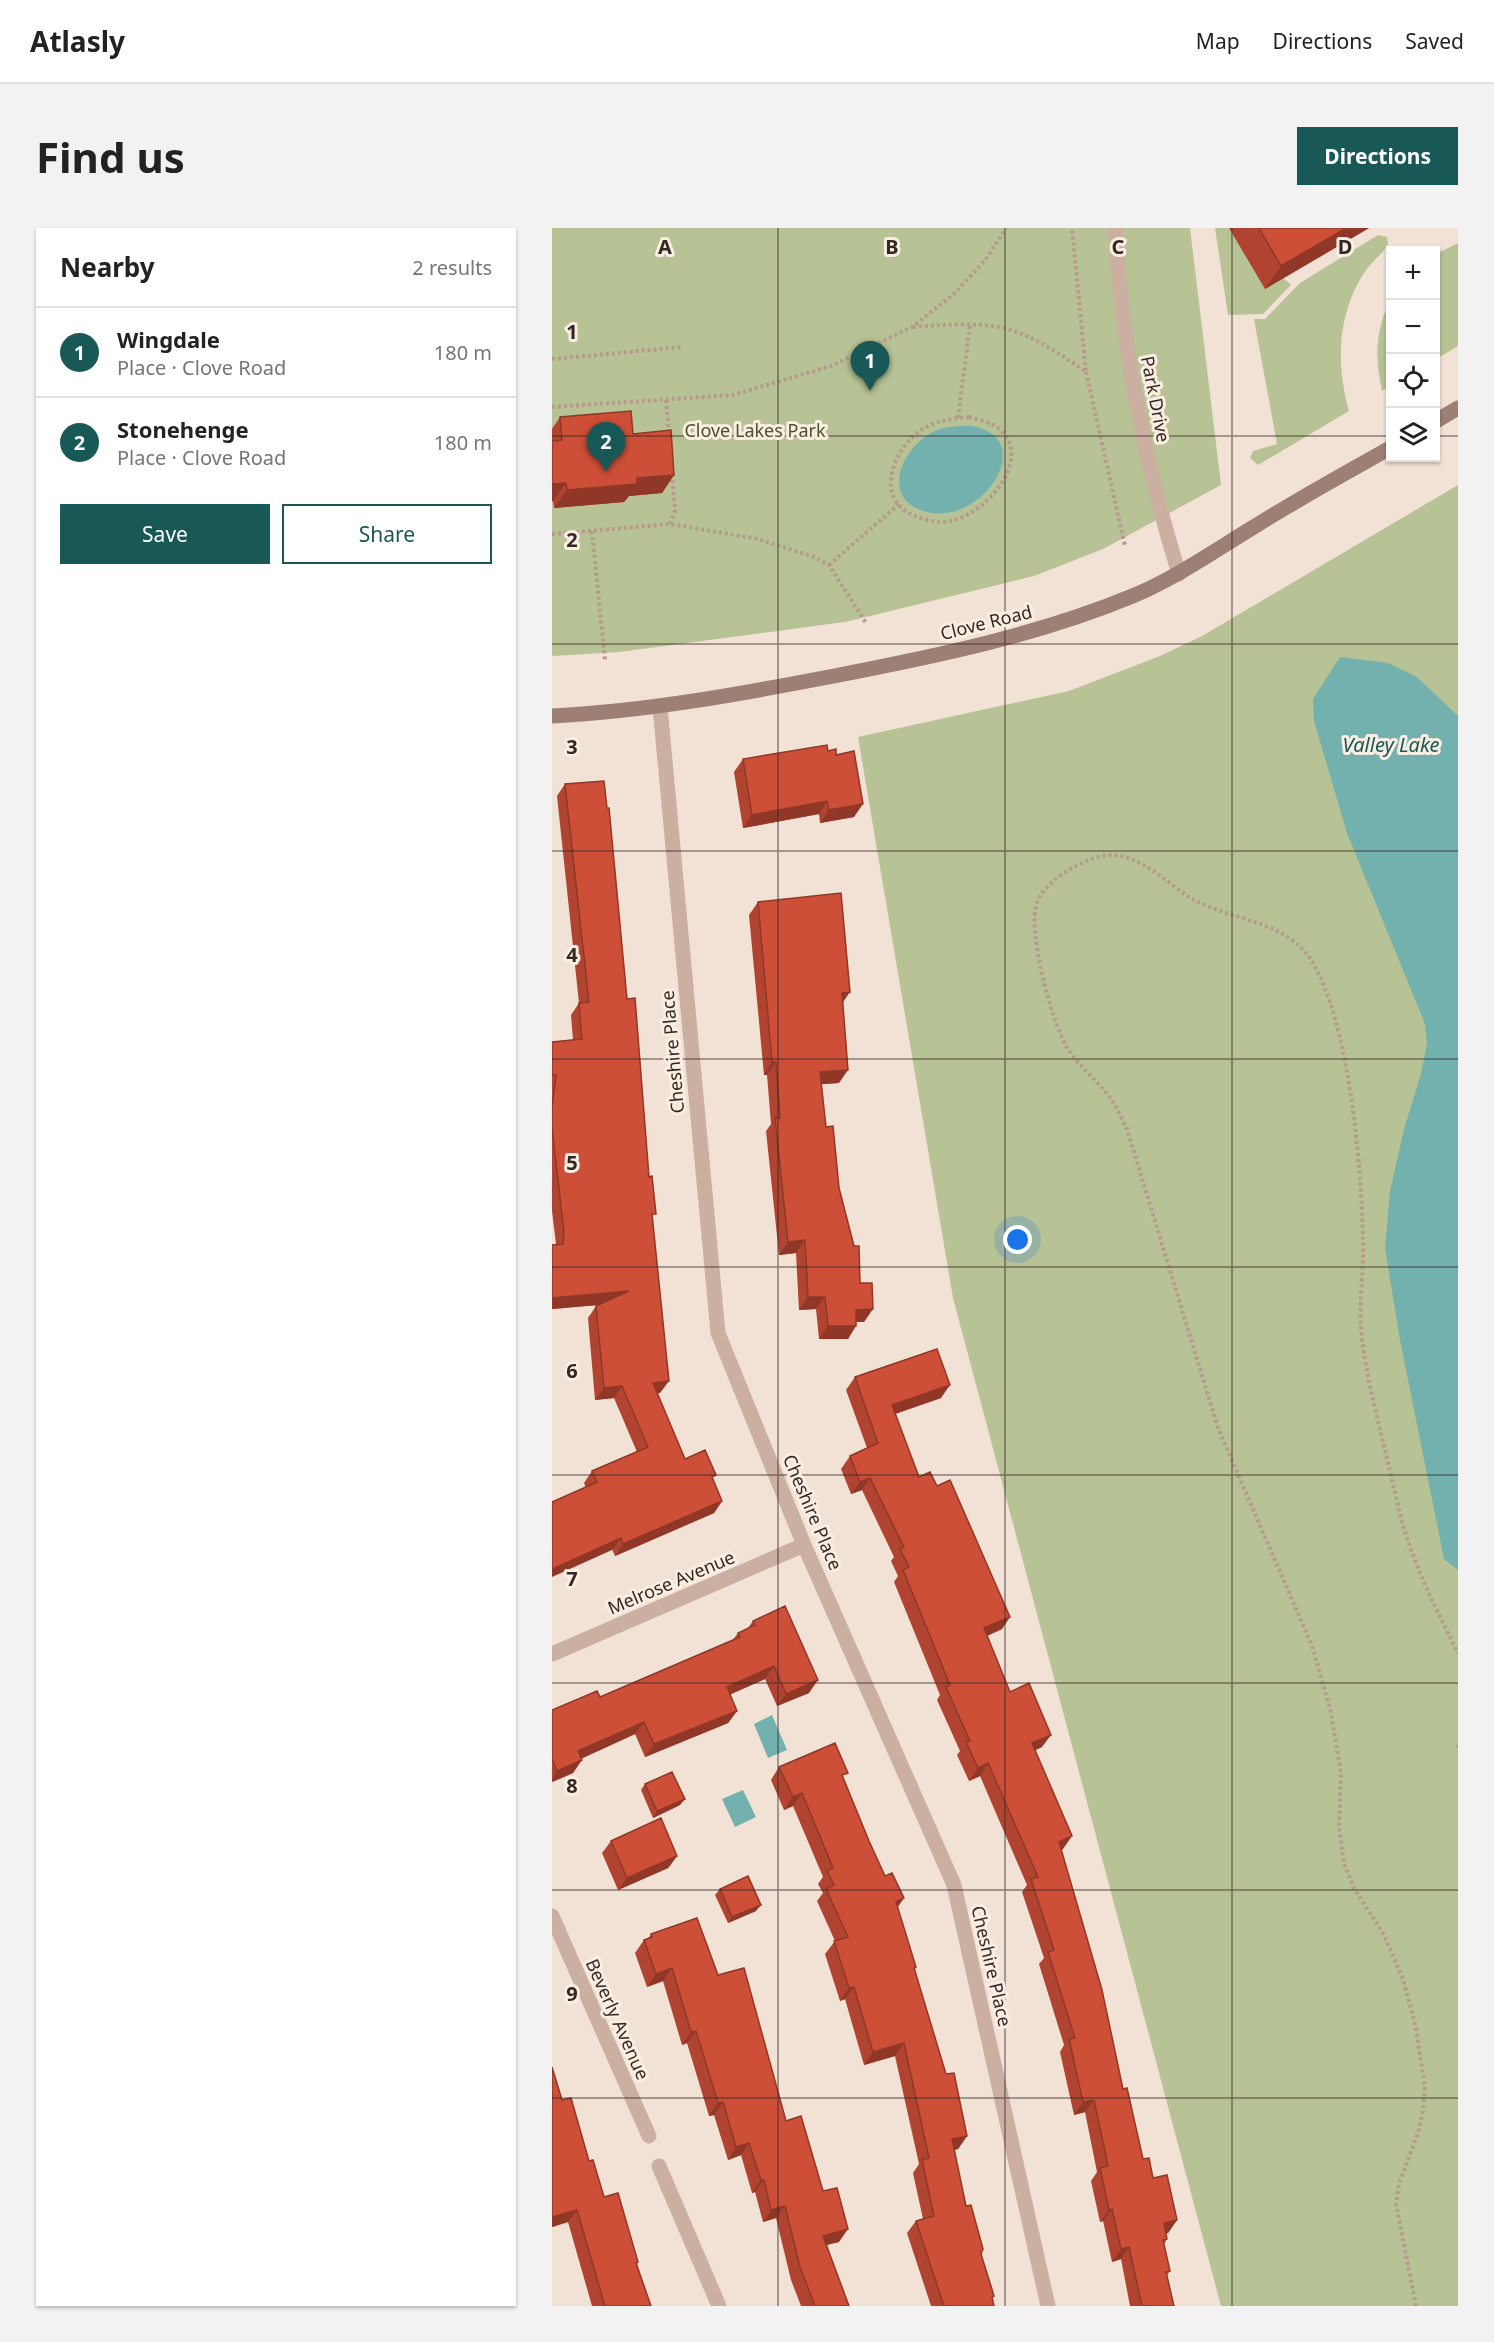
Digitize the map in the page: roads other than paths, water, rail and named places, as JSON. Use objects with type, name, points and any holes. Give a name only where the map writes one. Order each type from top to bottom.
[{"type":"main road","points":[[1440,419],[1458,408]]},
{"type":"main road","name":"Clove Road","points":[[552,716],[695,703],[989,644],[1056,624],[1136,595],[1179,574],[1259,524],[1386,450]]},
{"type":"street","name":"Park Drive","points":[[1115,228],[1119,301],[1135,407],[1164,526],[1179,574]]},
{"type":"street","name":"Cheshire Place","points":[[660,707],[718,1333],[804,1545],[954,1885],[1048,2306]]},
{"type":"street","name":"Melrose Avenue","points":[[552,1654],[804,1545]]},
{"type":"street","name":"Beverly Avenue","points":[[552,1916],[649,2136]]},
{"type":"street","points":[[659,2166],[719,2306]]},
{"type":"water","points":[[971,426],[991,433],[1001,446],[1002,462],[996,478],[984,494],[968,506],[948,513],[927,512],[912,506],[903,496],[899,485],[900,473],[913,448],[935,431],[948,427]]},
{"type":"water","name":"Valley Lake","points":[[1340,657],[1388,663],[1417,677],[1458,716],[1458,1570],[1444,1559],[1400,1340],[1385,1248],[1390,1191],[1427,1043],[1425,1024],[1347,833],[1314,721],[1313,699]]},
{"type":"water","points":[[772,1715],[787,1750],[768,1758],[754,1724]]},
{"type":"water","points":[[743,1790],[756,1817],[735,1827],[722,1799]]},
{"type":"place","name":"Wingdale","points":[[870,391]]},
{"type":"place","name":"Stonehenge","points":[[606,472]]},
{"type":"park label","name":"Clove Lakes Park","points":[[755,430]]}]
